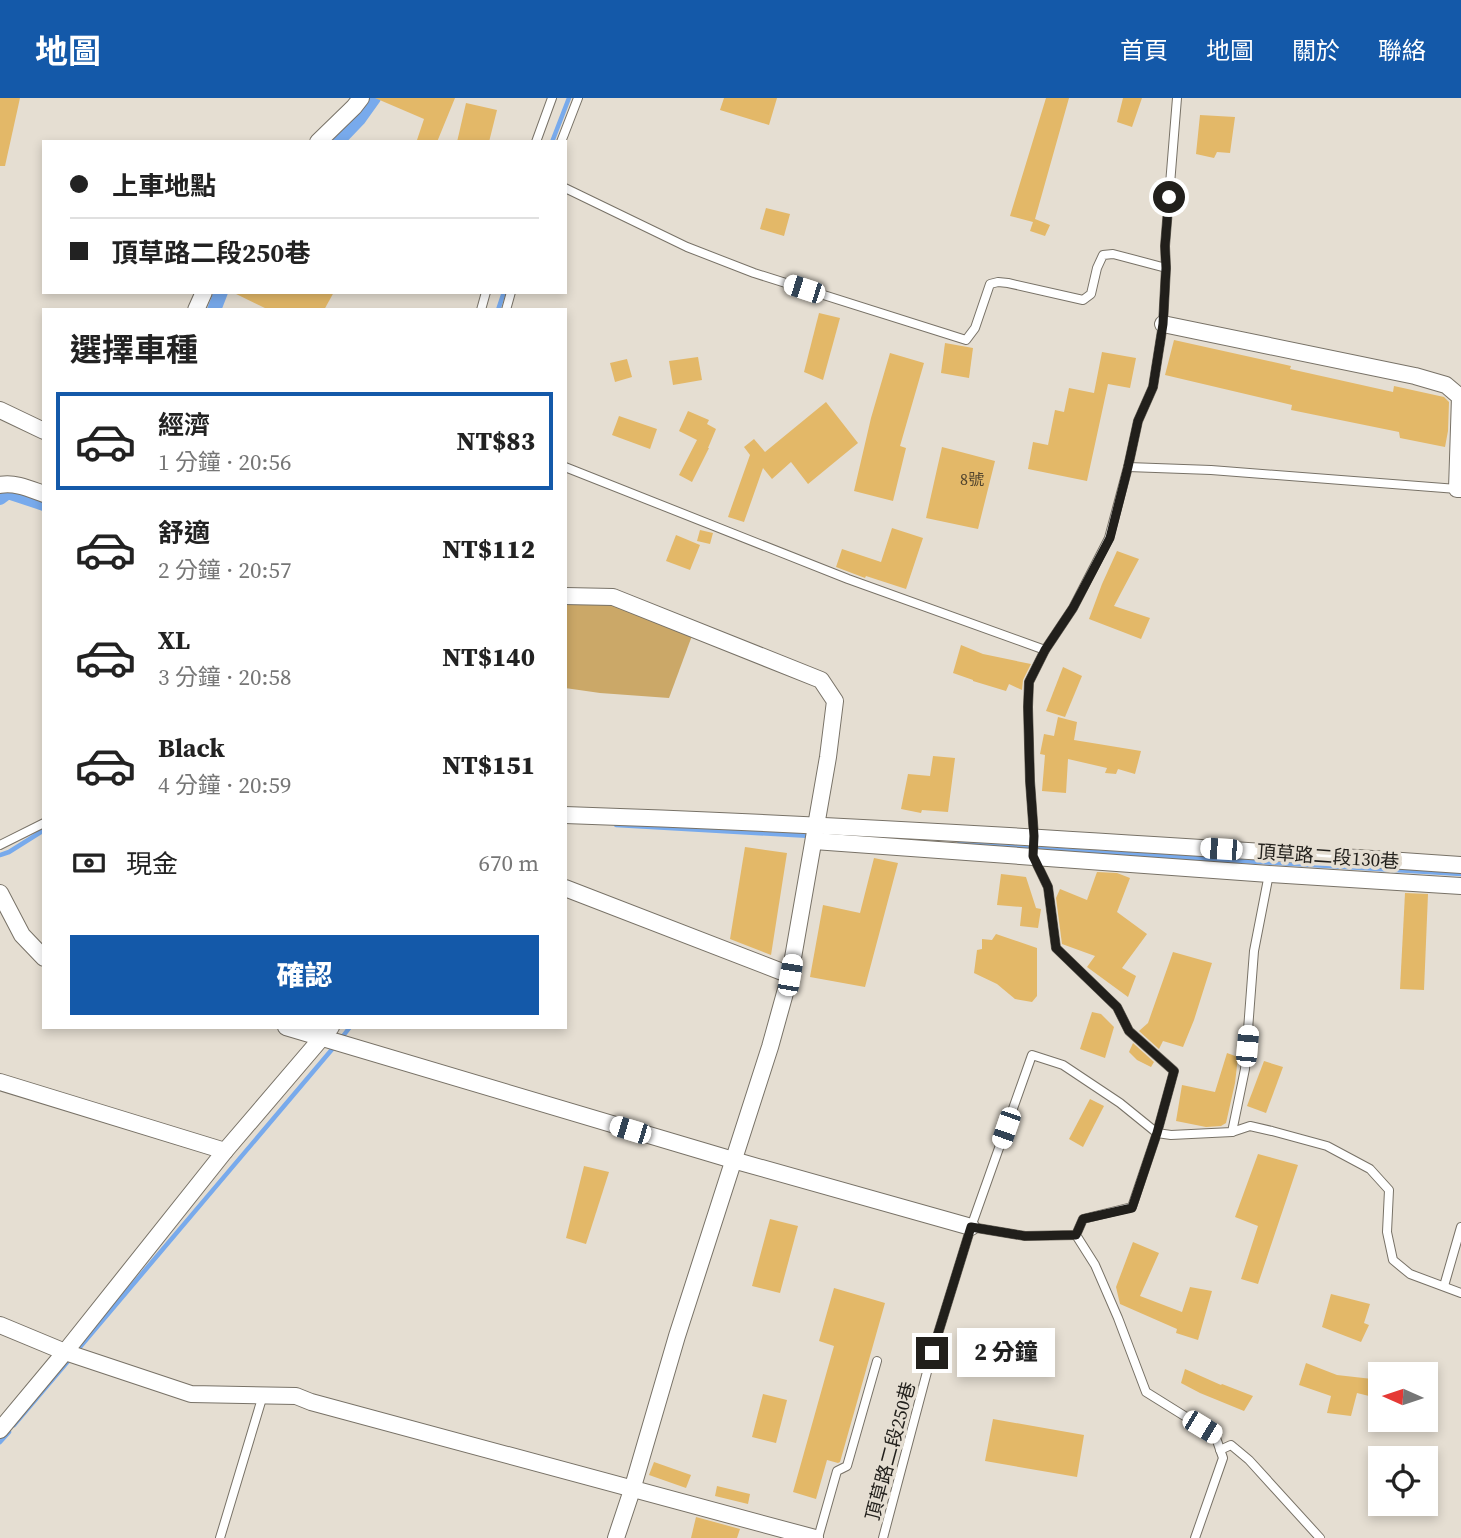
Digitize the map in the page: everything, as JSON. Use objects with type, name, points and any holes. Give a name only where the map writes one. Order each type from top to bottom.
[{"type":"street","points":[[320,140],[360,98]]},
{"type":"street","points":[[1163,324],[1415,376],[1446,385],[1460,397],[1459,489]]},
{"type":"street","points":[[0,410],[42,430]]},
{"type":"street","points":[[0,485],[19,485],[42,493]]},
{"type":"street","points":[[567,596],[613,597],[821,680],[835,701],[828,757],[790,975],[616,1538]]},
{"type":"street","points":[[567,816],[722,821],[815,834],[1034,836],[1461,865]]},
{"type":"street","name":"頂草路二段130巷","points":[[815,834],[1033,856],[1461,886]]},
{"type":"street","points":[[567,889],[790,975]]},
{"type":"street","points":[[0,893],[22,935],[42,956]]},
{"type":"street","points":[[302,1029],[327,1032],[733,1160],[971,1227]]},
{"type":"street","points":[[0,1430],[225,1151],[327,1032]]},
{"type":"street","points":[[0,1082],[225,1151]]},
{"type":"street","points":[[0,1325],[65,1352],[191,1394],[296,1396],[632,1490],[816,1538]]},
{"type":"lane","points":[[537,140],[552,98]]},
{"type":"lane","points":[[562,140],[578,98]]},
{"type":"lane","points":[[1076,1235],[1083,1219],[1132,1208],[1174,1071],[1129,1031],[1117,1007],[1056,948],[1048,887],[1033,856],[1029,682],[1110,538],[1138,421],[1153,387],[1163,324],[1165,246],[1177,98]]},
{"type":"lane","points":[[567,189],[687,247],[754,273],[966,340],[975,328],[990,284],[1008,283],[1083,300],[1091,294],[1097,268],[1103,256],[1114,254],[1166,268]]},
{"type":"lane","points":[[1128,467],[1224,471],[1459,489]]},
{"type":"lane","points":[[567,468],[848,579],[1045,650]]},
{"type":"lane","points":[[0,845],[42,824]]},
{"type":"lane","points":[[1232,1132],[1245,1069],[1254,951],[1269,874]]},
{"type":"lane","name":"頂草路二段250巷","points":[[883,1538],[932,1353],[971,1227],[1032,1055],[1063,1065],[1120,1103],[1157,1133]]},
{"type":"lane","points":[[1157,1133],[1171,1135],[1232,1132],[1250,1126],[1327,1146],[1370,1169],[1388,1190],[1387,1232],[1393,1260],[1410,1274],[1461,1293]]},
{"type":"lane","points":[[971,1227],[1025,1236],[1076,1235]]},
{"type":"lane","points":[[1444,1286],[1461,1227]]},
{"type":"lane","points":[[1076,1235],[1095,1265],[1146,1392],[1215,1434],[1223,1458],[1195,1538]]},
{"type":"lane","points":[[816,1538],[837,1471],[848,1466],[877,1362]]},
{"type":"lane","points":[[220,1538],[263,1395]]},
{"type":"lane","points":[[1220,1450],[1231,1444],[1320,1538]]},
{"type":"shaded area","points":[[567,599],[594,599],[693,633],[669,698],[567,688]]},
{"type":"building","points":[[0,98],[20,98],[5,166],[0,166]]},
{"type":"building","points":[[375,98],[455,98],[438,140],[417,140],[424,119]]},
{"type":"building","points":[[724,98],[777,98],[769,125],[720,110]]},
{"type":"building","points":[[1046,98],[1069,98],[1035,219],[1050,225],[1045,236],[1030,231],[1033,222],[1010,216]]},
{"type":"building","points":[[1123,98],[1142,98],[1132,127],[1117,122]]},
{"type":"building","points":[[466,103],[497,110],[490,140],[457,140]]},
{"type":"building","points":[[1200,115],[1235,117],[1230,153],[1217,152],[1214,158],[1196,154]]},
{"type":"building","points":[[766,208],[790,214],[784,236],[760,229]]},
{"type":"building","points":[[236,294],[333,294],[325,308],[265,308]]},
{"type":"building","points":[[819,313],[840,318],[823,380],[804,372]]},
{"type":"building","points":[[1174,340],[1393,392],[1394,386],[1444,397],[1449,402],[1445,447],[1400,438],[1399,432],[1291,410],[1292,405],[1165,375]]},
{"type":"building","points":[[945,343],[973,348],[969,378],[941,373]]},
{"type":"building","points":[[1102,352],[1136,358],[1130,388],[1108,384],[1087,481],[1028,469],[1033,442],[1048,445],[1055,410],[1064,412],[1069,388],[1094,393]]},
{"type":"building","points":[[890,353],[924,363],[900,446],[906,448],[893,501],[854,491]]},
{"type":"building","points":[[698,357],[702,380],[673,385],[669,361]]},
{"type":"building","points":[[627,359],[632,377],[615,382],[610,363]]},
{"type":"building","points":[[826,402],[858,443],[808,484],[791,462],[772,479],[763,468],[744,522],[728,517],[750,455],[744,447],[754,439],[765,452]]},
{"type":"building","points":[[688,411],[709,420],[707,424],[716,429],[692,482],[679,475],[697,440],[679,431]]},
{"type":"building","points":[[619,416],[657,429],[650,449],[612,435]]},
{"type":"building","points":[[942,447],[995,461],[978,529],[926,518]]},
{"type":"building","points":[[892,528],[923,538],[906,589],[836,567],[842,549],[881,562]]},
{"type":"building","points":[[700,530],[713,533],[710,544],[697,541]]},
{"type":"building","points":[[676,535],[700,545],[690,570],[666,561]]},
{"type":"building","points":[[1117,551],[1139,559],[1114,606],[1150,618],[1141,639],[1089,619]]},
{"type":"building","points":[[961,645],[983,654],[1031,664],[1023,680],[1022,690],[1009,684],[1006,691],[953,673]]},
{"type":"building","points":[[1063,667],[1082,676],[1065,717],[1046,711]]},
{"type":"building","points":[[1058,717],[1077,722],[1074,740],[1141,751],[1135,774],[1118,769],[1116,774],[1105,773],[1107,768],[1068,759],[1066,793],[1042,791],[1045,755],[1040,754],[1044,734],[1054,736]]},
{"type":"building","points":[[933,756],[955,758],[948,812],[922,810],[921,813],[901,809],[908,774],[930,776]]},
{"type":"building","points":[[745,847],[787,853],[771,955],[730,939]]},
{"type":"building","points":[[874,858],[898,863],[865,987],[810,977],[823,905],[860,913]]},
{"type":"building","points":[[1097,872],[1117,873],[1130,878],[1117,912],[1147,934],[1122,968],[1136,976],[1128,997],[1087,967],[1095,956],[1062,944],[1056,898],[1060,889],[1087,900]]},
{"type":"building","points":[[1001,874],[1026,877],[1036,908],[1041,909],[1038,928],[1020,926],[1022,907],[997,905]]},
{"type":"building","points":[[1405,893],[1428,894],[1424,990],[1400,989]]},
{"type":"building","points":[[996,934],[1037,948],[1037,996],[1032,1002],[1015,999],[997,984],[974,973],[977,950],[982,949],[982,939],[992,940]]},
{"type":"building","points":[[1173,952],[1212,963],[1183,1047],[1163,1041],[1159,1049],[1139,1031],[1148,1023]]},
{"type":"building","points":[[1092,1012],[1101,1014],[1114,1027],[1105,1058],[1080,1049]]},
{"type":"building","points":[[1133,1043],[1154,1062],[1151,1067],[1137,1060],[1129,1052]]},
{"type":"building","points":[[1227,1053],[1238,1057],[1226,1123],[1206,1127],[1176,1121],[1182,1085],[1215,1092]]},
{"type":"building","points":[[1264,1061],[1283,1067],[1266,1113],[1247,1106]]},
{"type":"building","points":[[1090,1099],[1104,1106],[1083,1147],[1069,1139]]},
{"type":"building","points":[[1258,1154],[1298,1165],[1258,1284],[1241,1279],[1258,1226],[1235,1217]]},
{"type":"building","points":[[584,1166],[609,1172],[586,1244],[566,1238]]},
{"type":"building","points":[[770,1219],[798,1226],[780,1293],[752,1286]]},
{"type":"building","points":[[1133,1242],[1159,1253],[1140,1296],[1182,1312],[1190,1287],[1212,1291],[1198,1340],[1176,1333],[1177,1329],[1120,1304],[1116,1287]]},
{"type":"building","points":[[834,1288],[885,1303],[840,1462],[827,1460],[816,1499],[793,1492],[834,1346],[819,1341]]},
{"type":"building","points":[[1331,1294],[1370,1304],[1364,1323],[1369,1325],[1361,1342],[1322,1327]]},
{"type":"building","points":[[1306,1363],[1337,1375],[1368,1379],[1368,1396],[1357,1393],[1351,1416],[1327,1413],[1331,1396],[1299,1385]]},
{"type":"building","points":[[1185,1369],[1253,1396],[1244,1411],[1181,1383]]},
{"type":"building","points":[[763,1394],[787,1400],[776,1443],[752,1437]]},
{"type":"building","points":[[993,1419],[1084,1435],[1077,1477],[985,1461]]},
{"type":"building","points":[[654,1462],[691,1475],[686,1488],[649,1475]]},
{"type":"building","points":[[717,1486],[750,1494],[748,1504],[715,1496]]},
{"type":"building","points":[[696,1517],[740,1529],[737,1538],[691,1538]]},
{"type":"waterway","points":[[339,140],[374,98]]},
{"type":"waterway","points":[[553,140],[569,98]]},
{"type":"waterway","points":[[215,308],[220,294]]},
{"type":"waterway","points":[[499,308],[503,294]]},
{"type":"waterway","points":[[0,498],[8,492],[42,503]]},
{"type":"waterway","points":[[616,825],[810,836]]},
{"type":"waterway","points":[[0,855],[42,831]]},
{"type":"waterway","points":[[959,844],[1461,874]]},
{"type":"waterway","points":[[340,1040],[348,1029]]},
{"type":"waterway","points":[[14,1425],[334,1047]]},
{"type":"waterway","points":[[0,1442],[9,1432]]},
{"type":"route","points":[[932,1353],[971,1227],[1025,1236],[1076,1235],[1083,1219],[1132,1208],[1174,1071],[1129,1031],[1117,1007],[1056,948],[1048,887],[1033,856],[1028,707],[1029,682],[1110,538],[1138,421],[1153,387],[1163,324],[1169,197]]}]
